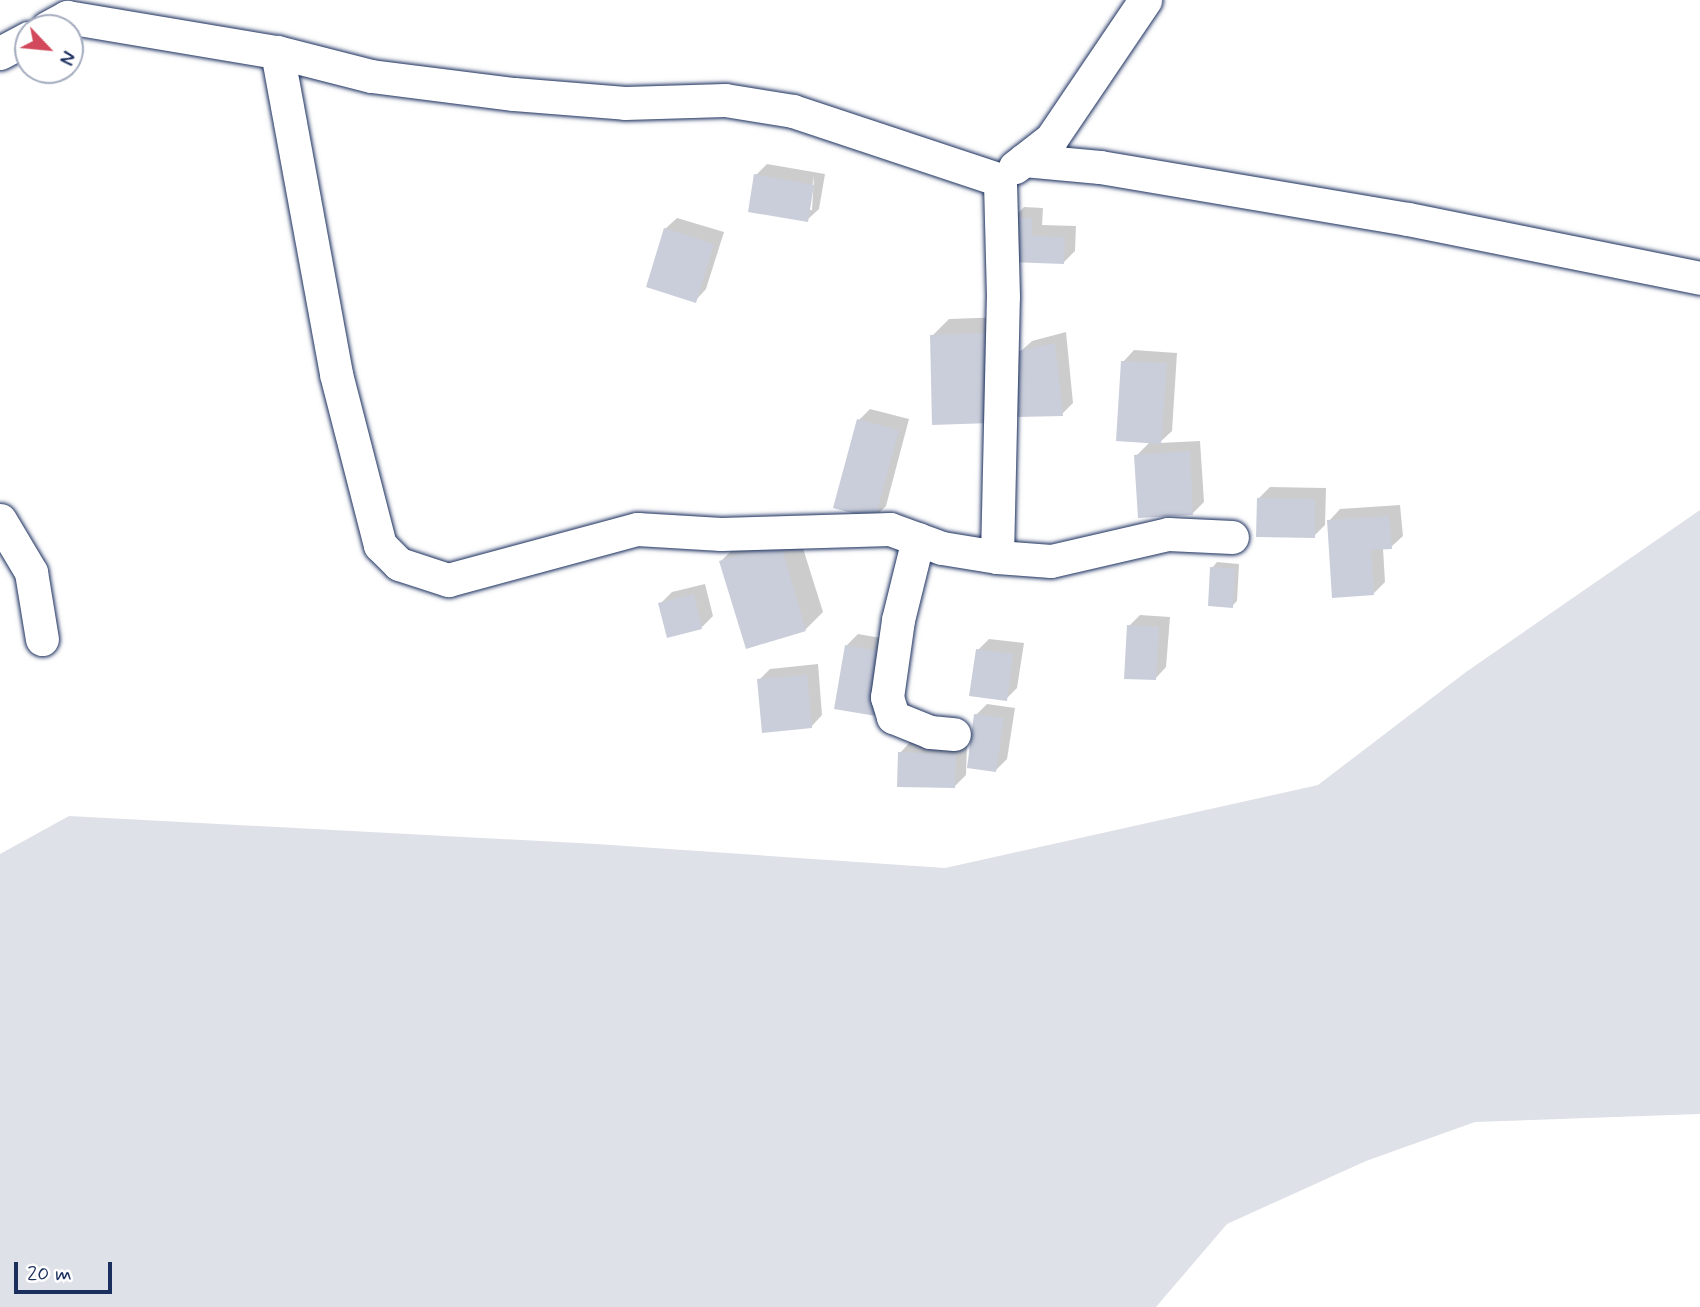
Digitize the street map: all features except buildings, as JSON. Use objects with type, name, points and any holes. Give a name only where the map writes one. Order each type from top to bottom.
[{"type":"street","points":[[997,557],[1003,297],[1012,170],[1051,139],[1145,0]]},
{"type":"street","points":[[84,20],[277,52],[371,76],[514,94],[625,103],[725,100],[793,111],[1012,170],[1100,167],[1408,219],[1700,278]]},
{"type":"street","points":[[277,52],[336,374],[380,545],[399,564],[447,580],[636,529],[721,534],[890,529],[918,539],[997,557],[1051,561],[1168,534],[1233,537]]},
{"type":"street","points":[[0,520],[31,572],[42,639]]},
{"type":"street","points":[[918,539],[898,620],[887,697],[893,717],[930,732],[954,734]]},
{"type":"shaded area","points":[[1700,510],[1700,1114],[1475,1122],[1366,1161],[1227,1224],[1156,1307],[0,1307],[0,854],[69,816],[596,844],[945,868],[1318,785],[1466,672]]}]
